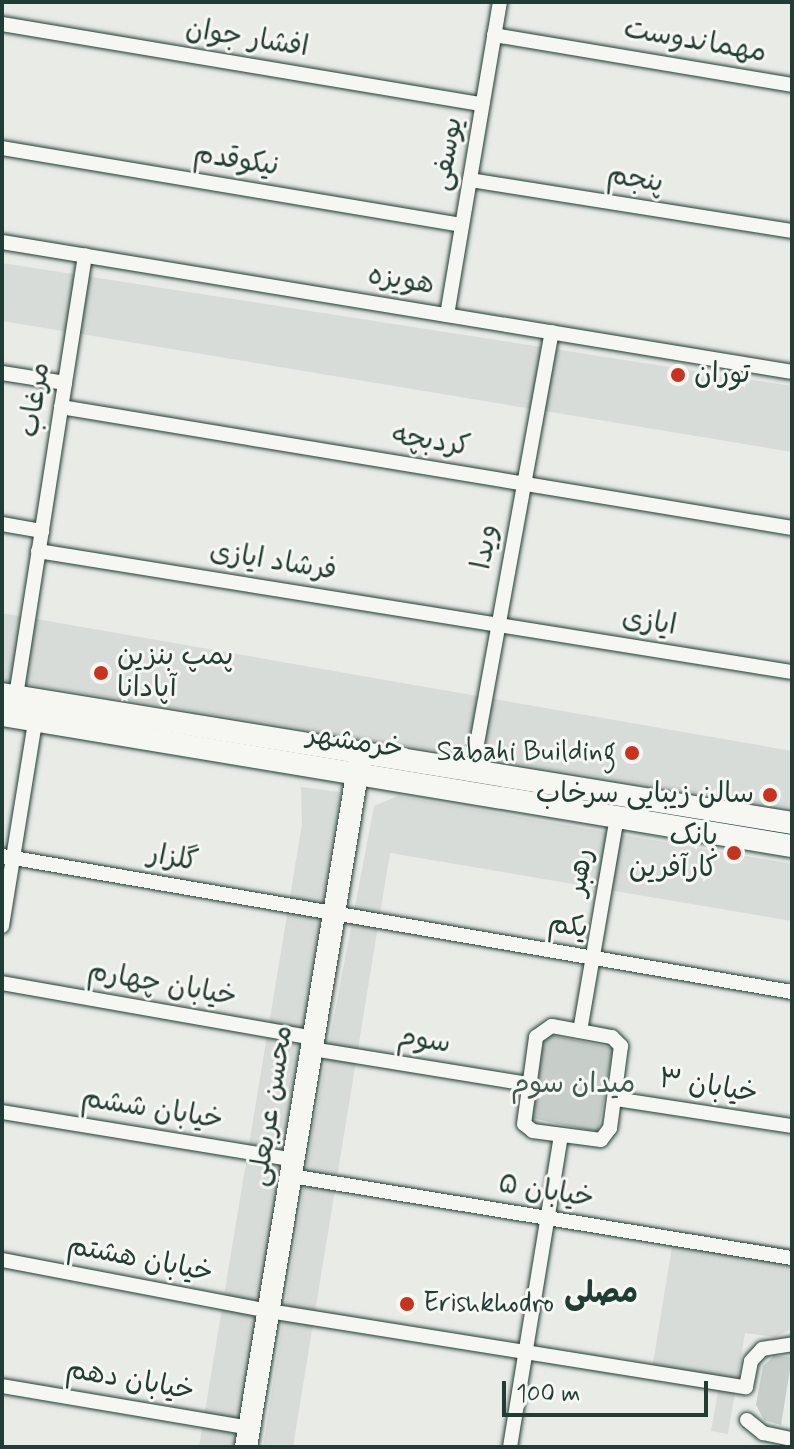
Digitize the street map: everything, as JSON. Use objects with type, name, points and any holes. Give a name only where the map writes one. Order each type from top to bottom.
[{"type":"main road","name":"خرمشهر","points":[[9,695],[37,710]]},
{"type":"main road","name":"خرمشهر","points":[[2,715],[37,710],[359,763],[617,817],[792,846]]},
{"type":"main road","name":"خرمشهر","points":[[359,763],[472,771],[792,823]]},
{"type":"main road","name":"محسن عربعلی","points":[[251,1442],[269,1311],[359,763]]},
{"type":"street","name":"یوسفی","points":[[447,315],[500,2]]},
{"type":"street","name":"افشار جوان","points":[[2,24],[482,104]]},
{"type":"street","name":"مهماندوست","points":[[494,35],[792,85]]},
{"type":"street","name":"نیکوقدم","points":[[2,148],[462,225]]},
{"type":"street","name":"پنجم","points":[[470,180],[792,231]]},
{"type":"street","name":"هویزه","points":[[2,242],[792,372]]},
{"type":"street","name":"مرغاب","points":[[9,695],[42,531],[85,255]]},
{"type":"street","name":"ویدا","points":[[472,771],[552,332]]},
{"type":"street","points":[[2,373],[65,383]]},
{"type":"street","name":"کردبچه","points":[[61,407],[792,528]]},
{"type":"street","points":[[2,524],[42,531]]},
{"type":"street","name":"فرشاد ایازی","points":[[38,551],[499,625]]},
{"type":"street","name":"ایازی","points":[[499,625],[792,672]]},
{"type":"street","points":[[2,926],[8,857],[37,710]]},
{"type":"street","name":"رهبر","points":[[580,1031],[617,817]]},
{"type":"street","name":"گلزار","points":[[8,857],[334,914]]},
{"type":"street","name":"یکم","points":[[334,914],[792,992]]},
{"type":"street","name":"خیابان چهارم","points":[[2,983],[313,1044]]},
{"type":"street","points":[[540,1030],[580,1031],[612,1037],[621,1046],[615,1099],[604,1138],[533,1131],[524,1124],[527,1084],[540,1030]]},
{"type":"street","name":"سوم","points":[[313,1044],[527,1084]]},
{"type":"street","name":"خیابان ۳","points":[[615,1099],[792,1126]]},
{"type":"street","name":"خیابان ششم","points":[[2,1112],[292,1168]]},
{"type":"street","points":[[510,1447],[561,1136]]},
{"type":"street","name":"خیابان ۵","points":[[292,1168],[547,1219],[792,1258]]},
{"type":"street","name":"خیابان هشتم","points":[[2,1260],[269,1311],[746,1387],[751,1361],[762,1349],[792,1344]]},
{"type":"street","name":"خیابان دهم","points":[[2,1386],[251,1442]]},
{"type":"street","points":[[747,1420],[763,1433],[792,1439]]},
{"type":"shaded area","points":[[2,263],[792,386],[792,452],[2,321]]},
{"type":"shaded area","points":[[2,613],[792,751],[792,808],[2,680]]},
{"type":"shaded area","points":[[301,787],[341,792],[235,1447],[199,1447],[302,824]]},
{"type":"shaded area","points":[[398,796],[792,864],[792,921],[390,853],[293,1447],[263,1447],[314,1122],[374,806]]},
{"type":"shaded area","points":[[673,1241],[741,1252],[743,1241],[792,1248],[791,1329],[776,1337],[745,1333],[728,1434],[711,1431],[720,1380],[652,1369]]},
{"type":"green space","name":"میدان سوم","points":[[551,1035],[613,1048],[598,1132],[531,1118],[543,1043]]},
{"type":"green space","points":[[774,1356],[792,1357],[781,1425],[764,1420],[756,1405],[763,1366]]},
{"type":"place","name":"توران","points":[[678,375]]},
{"type":"place","name":"پمپ بنزین آپادانا","points":[[101,673]]},
{"type":"place","name":"Sabahi Building","points":[[632,753]]},
{"type":"place","name":"سالن زیبایی سرخاب","points":[[770,795]]},
{"type":"place","name":"بانک کارآفرین","points":[[734,853]]},
{"type":"place","name":"Erishkhodro","points":[[407,1304]]},
{"type":"district","name":"مصلی","points":[[601,1294]]}]
